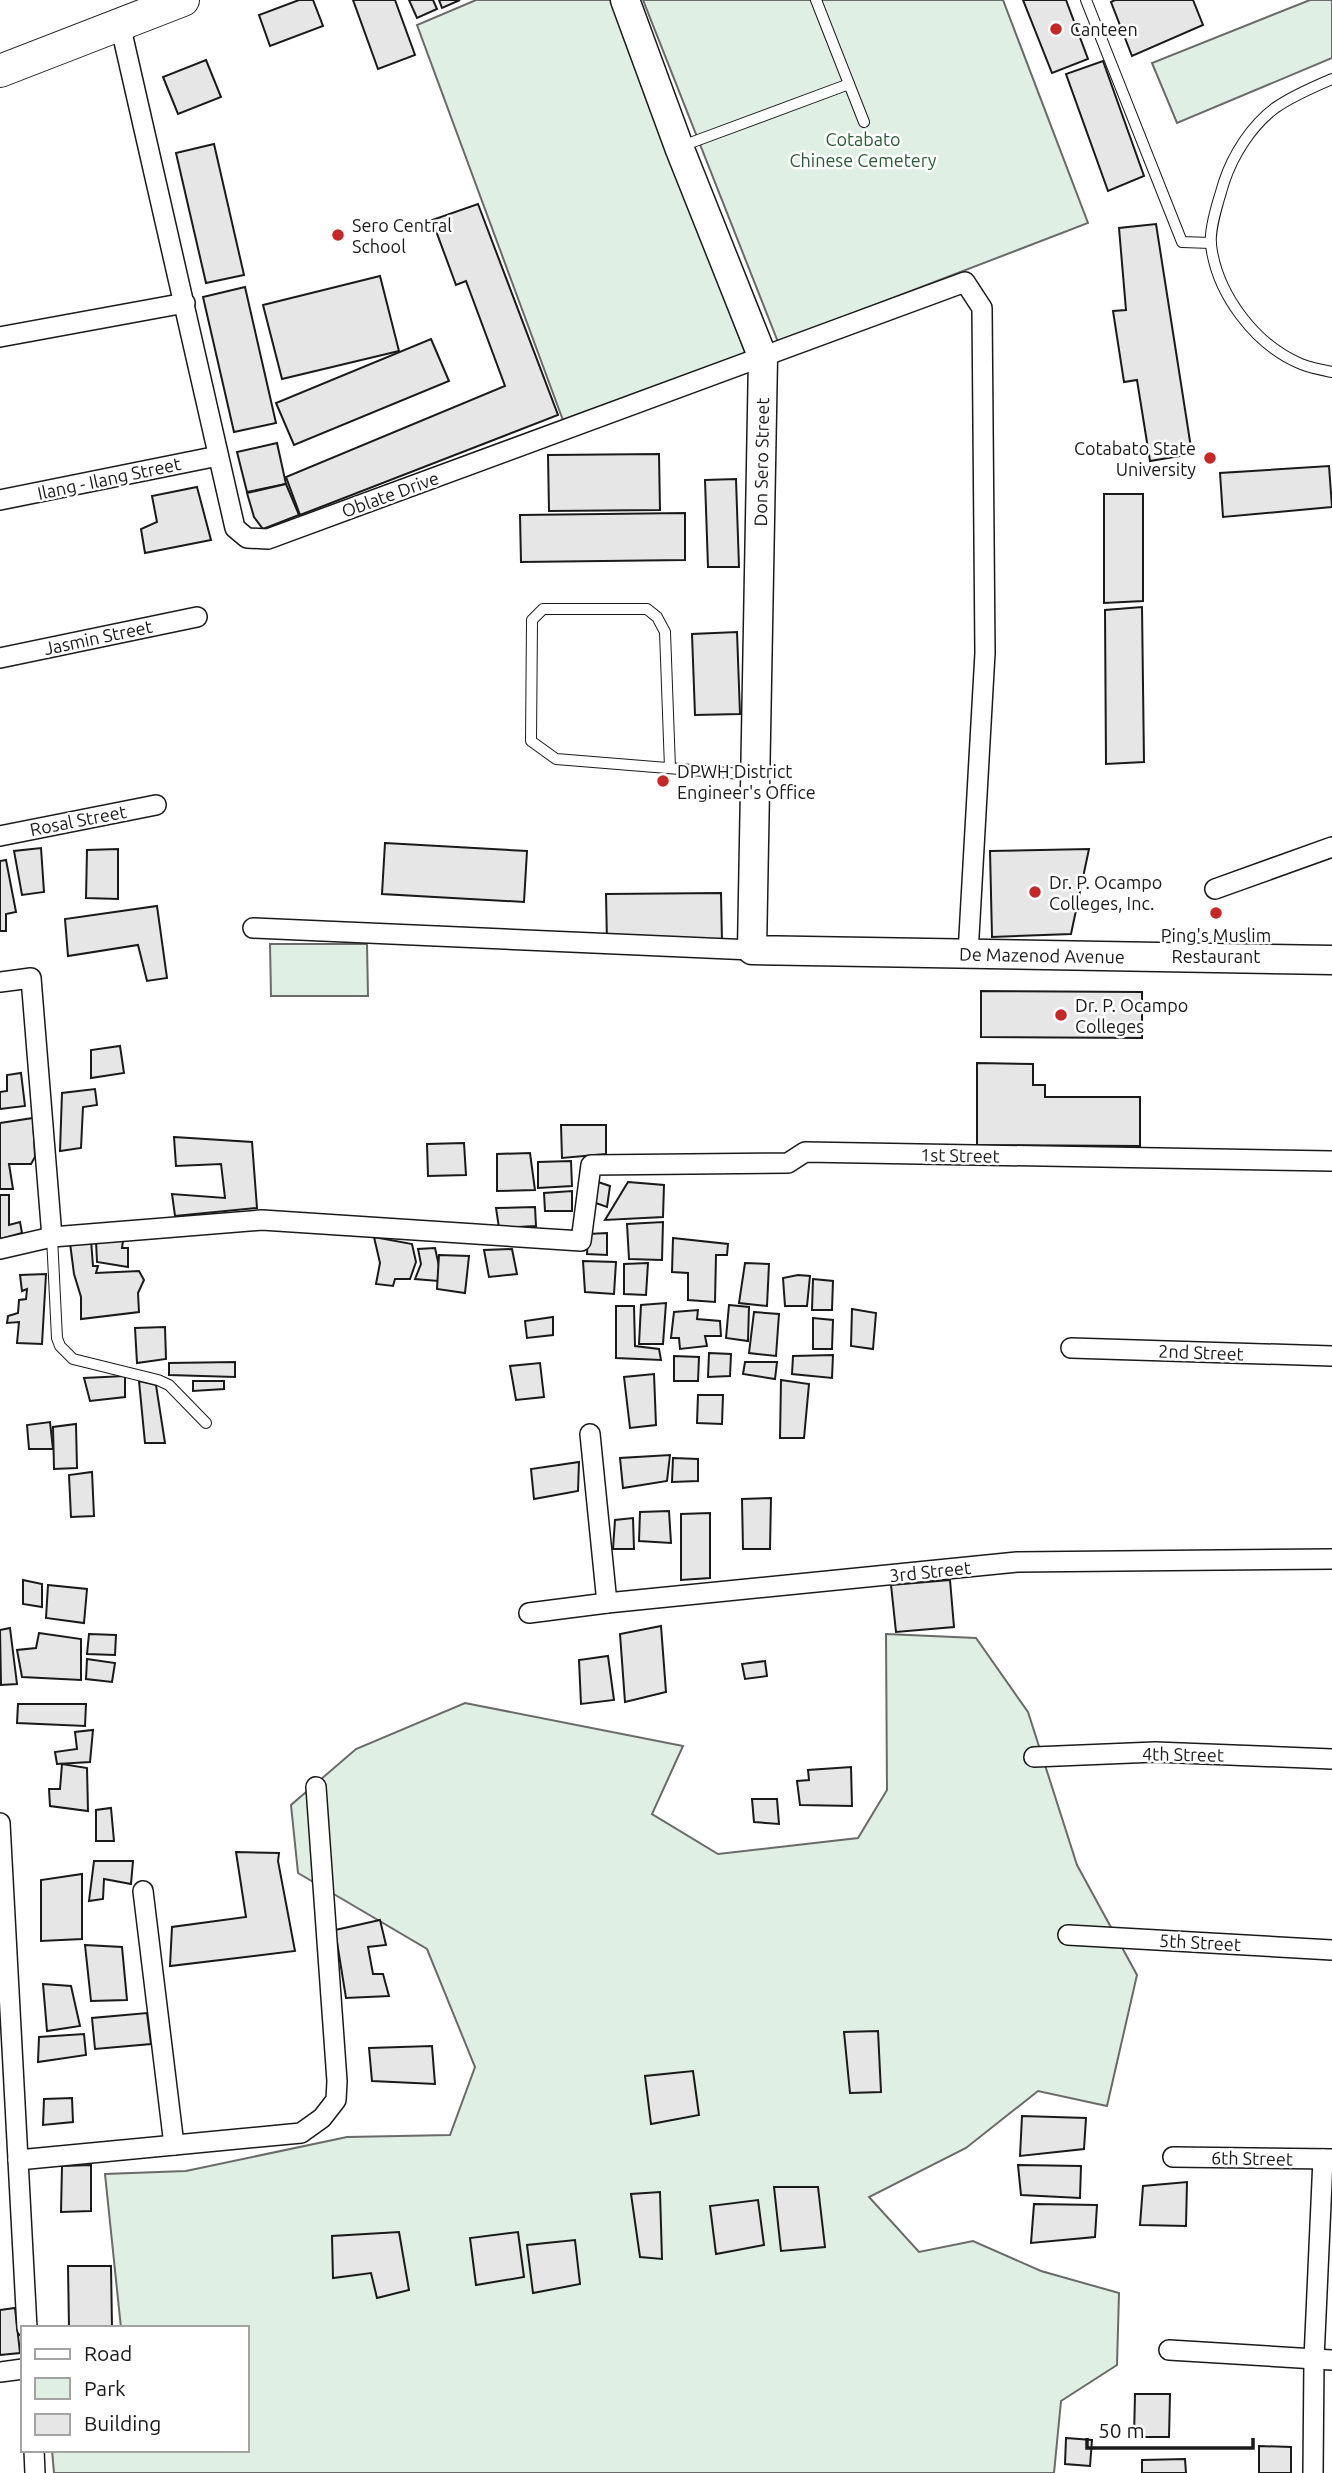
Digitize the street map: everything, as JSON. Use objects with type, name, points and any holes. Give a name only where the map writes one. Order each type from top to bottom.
[{"type":"main road","points":[[0,71],[183,0]]},
{"type":"main road","name":"Don Sero Street","points":[[625,0],[679,148],[763,358],[752,950]]},
{"type":"main road","name":"De Mazenod Avenue","points":[[752,950],[1332,960]]},
{"type":"street","name":"Oblate Drive","points":[[120,24],[235,527],[247,538],[268,539],[965,282],[982,308],[985,653],[968,954]]},
{"type":"street","points":[[0,337],[185,303]]},
{"type":"street","name":"Ilang - Ilang Street","points":[[0,500],[218,456]]},
{"type":"street","name":"Jasmin Street","points":[[0,658],[197,617]]},
{"type":"street","name":"Rosal Street","points":[[0,836],[156,805]]},
{"type":"street","points":[[1215,889],[1332,847]]},
{"type":"street","points":[[253,928],[752,950]]},
{"type":"street","points":[[0,982],[31,978],[52,1237],[0,1249]]},
{"type":"street","name":"1st Street","points":[[52,1237],[262,1220],[581,1241],[591,1165],[788,1163],[805,1152],[1332,1161]]},
{"type":"street","name":"2nd Street","points":[[1071,1348],[1332,1356]]},
{"type":"street","points":[[590,1434],[607,1603]]},
{"type":"street","name":"3rd Street","points":[[529,1613],[1017,1562],[1332,1559]]},
{"type":"street","name":"4th Street","points":[[1034,1757],[1155,1752],[1332,1759]]},
{"type":"street","points":[[18,2160],[301,2133],[322,2119],[337,2100],[316,1787]]},
{"type":"street","points":[[0,1823],[27,2326]]},
{"type":"street","points":[[143,1891],[174,2145]]},
{"type":"street","name":"5th Street","points":[[1068,1935],[1332,1950]]},
{"type":"street","name":"6th Street","points":[[1173,2157],[1328,2159]]},
{"type":"street","points":[[1313,2473],[1323,2360],[1328,2159]]},
{"type":"street","points":[[1169,2350],[1323,2360]]},
{"type":"street","points":[[0,2372],[21,2369]]},
{"type":"street","points":[[34,2452],[36,2473]]},
{"type":"lane","points":[[816,0],[864,122]]},
{"type":"lane","points":[[1086,0],[1182,242],[1211,243]]},
{"type":"lane","points":[[1332,79],[1275,108],[1250,133],[1230,166],[1218,202],[1211,243],[1222,285],[1243,319],[1275,349],[1301,364],[1332,372]]},
{"type":"lane","points":[[679,148],[849,85]]},
{"type":"lane","points":[[670,768],[665,632],[657,617],[647,609],[543,609],[536,614],[532,620],[531,741],[556,759],[755,775]]},
{"type":"lane","points":[[52,1237],[57,1338],[66,1353],[73,1359],[169,1385],[206,1423]]},
{"type":"green space","points":[[476,0],[611,0],[746,355],[564,423],[417,25]]},
{"type":"green space","name":"Cotabato Chinese Cemetery","points":[[643,0],[1003,0],[1088,223],[778,342]]},
{"type":"green space","points":[[1310,0],[1332,0],[1332,58],[1177,123],[1152,63]]},
{"type":"green space","points":[[270,944],[367,944],[368,996],[271,996]]},
{"type":"green space","points":[[886,1634],[976,1638],[1028,1712],[1077,1865],[1137,1975],[1107,2106],[1038,2091],[966,2148],[869,2197],[919,2252],[973,2241],[1041,2271],[1119,2293],[1117,2365],[1061,2401],[1054,2473],[54,2473],[52,2452],[248,2452],[248,2326],[121,2326],[105,2174],[186,2171],[347,2137],[450,2135],[475,2067],[427,1949],[298,1873],[291,1805],[356,1749],[465,1703],[683,1746],[652,1814],[718,1854],[858,1838],[887,1790]]},
{"type":"building","points":[[299,0],[313,0],[323,26],[270,46],[259,15]]},
{"type":"building","points":[[353,0],[395,0],[415,55],[378,69]]},
{"type":"building","points":[[409,0],[433,0],[437,9],[417,18]]},
{"type":"building","points":[[439,0],[460,0],[442,8]]},
{"type":"building","name":"Canteen","points":[[1023,0],[1066,0],[1088,59],[1052,73]]},
{"type":"building","points":[[1193,0],[1203,25],[1132,56],[1111,2]]},
{"type":"building","points":[[206,60],[221,97],[178,114],[163,77]]},
{"type":"building","points":[[1103,61],[1144,176],[1108,191],[1066,74]]},
{"type":"building","points":[[214,144],[244,275],[206,283],[176,153]]},
{"type":"building","points":[[478,204],[558,415],[300,515],[286,477],[505,386],[466,281],[456,285],[432,220]]},
{"type":"building","points":[[1156,224],[1192,454],[1150,461],[1137,380],[1124,382],[1113,311],[1126,310],[1119,228]]},
{"type":"building","points":[[380,276],[399,351],[282,379],[263,305]]},
{"type":"building","points":[[245,287],[276,423],[234,432],[203,297]]},
{"type":"building","points":[[431,339],[449,381],[294,445],[276,403]]},
{"type":"building","points":[[277,443],[286,484],[247,492],[237,452]]},
{"type":"building","points":[[659,454],[660,510],[549,511],[548,455]]},
{"type":"building","points":[[1329,466],[1332,507],[1223,517],[1220,473]]},
{"type":"building","points":[[736,479],[739,567],[708,567],[705,480]]},
{"type":"building","points":[[286,484],[299,515],[263,529],[254,517],[247,493]]},
{"type":"building","points":[[197,487],[211,540],[145,553],[141,529],[157,522],[152,496]]},
{"type":"building","points":[[1104,494],[1143,494],[1143,601],[1104,603]]},
{"type":"building","points":[[685,513],[685,560],[521,562],[520,515]]},
{"type":"building","points":[[1142,607],[1144,762],[1106,764],[1105,610]]},
{"type":"building","points":[[737,632],[740,714],[695,715],[692,634]]},
{"type":"building","points":[[385,843],[527,851],[524,902],[382,894]]},
{"type":"building","points":[[41,848],[44,892],[22,895],[14,851]]},
{"type":"building","points":[[118,849],[118,899],[86,898],[87,850]]},
{"type":"building","name":"Dr. P. Ocampo Colleges, Inc.","points":[[1089,849],[1071,934],[992,937],[990,851]]},
{"type":"building","points":[[6,860],[16,912],[6,914],[6,931],[0,931],[0,861]]},
{"type":"building","points":[[721,893],[722,941],[607,943],[606,894]]},
{"type":"building","points":[[157,906],[167,978],[147,981],[138,945],[68,956],[65,919]]},
{"type":"building","name":"Dr. P. Ocampo Colleges","points":[[981,991],[1142,992],[1142,1038],[981,1037]]},
{"type":"building","points":[[120,1046],[124,1073],[91,1078],[91,1050]]},
{"type":"building","points":[[977,1063],[1033,1064],[1033,1085],[1045,1085],[1045,1097],[1140,1097],[1140,1146],[977,1145]]},
{"type":"building","points":[[21,1073],[25,1106],[0,1109],[0,1092],[7,1091],[7,1075]]},
{"type":"building","points":[[95,1089],[97,1105],[83,1107],[81,1148],[60,1151],[62,1093]]},
{"type":"building","points":[[33,1118],[35,1157],[31,1164],[9,1164],[13,1189],[0,1189],[0,1123]]},
{"type":"building","points":[[561,1125],[606,1125],[606,1154],[562,1158]]},
{"type":"building","points":[[174,1137],[252,1142],[257,1208],[175,1216],[172,1194],[225,1198],[221,1164],[176,1166]]},
{"type":"building","points":[[464,1143],[466,1175],[428,1176],[427,1144]]},
{"type":"building","points":[[530,1153],[535,1190],[497,1191],[497,1154]]},
{"type":"building","points":[[571,1161],[572,1186],[538,1188],[538,1162]]},
{"type":"building","points":[[595,1181],[610,1186],[607,1207],[590,1201]]},
{"type":"building","points":[[628,1182],[664,1185],[663,1217],[605,1220]]},
{"type":"building","points":[[572,1191],[572,1211],[545,1211],[544,1193]]},
{"type":"building","points":[[0,1195],[9,1195],[9,1225],[20,1222],[22,1233],[0,1239]]},
{"type":"building","points":[[535,1207],[536,1226],[499,1228],[496,1208]]},
{"type":"building","points":[[663,1222],[662,1260],[629,1259],[627,1224]]},
{"type":"building","points":[[607,1233],[607,1255],[587,1254],[588,1234]]},
{"type":"building","points":[[374,1237],[412,1244],[416,1262],[410,1279],[395,1279],[393,1286],[376,1284],[380,1263]]},
{"type":"building","points":[[673,1238],[728,1244],[727,1255],[716,1255],[715,1302],[688,1300],[688,1273],[672,1272]]},
{"type":"building","points":[[91,1240],[93,1266],[98,1266],[96,1273],[139,1271],[144,1280],[138,1293],[139,1312],[81,1319],[81,1297],[74,1274],[70,1243]]},
{"type":"building","points":[[96,1241],[123,1241],[122,1248],[128,1248],[128,1267],[97,1262]]},
{"type":"building","points":[[435,1248],[439,1266],[438,1281],[415,1279],[421,1264],[418,1249]]},
{"type":"building","points":[[512,1249],[517,1274],[489,1277],[484,1250]]},
{"type":"building","points":[[439,1255],[469,1256],[465,1293],[437,1289]]},
{"type":"building","points":[[583,1261],[616,1262],[614,1294],[585,1292]]},
{"type":"building","points":[[648,1263],[646,1295],[624,1294],[624,1264]]},
{"type":"building","points":[[745,1263],[769,1264],[767,1306],[739,1303]]},
{"type":"building","points":[[46,1274],[42,1344],[17,1343],[19,1322],[7,1323],[8,1316],[18,1313],[19,1300],[26,1299],[27,1289],[22,1291],[20,1275]]},
{"type":"building","points":[[810,1276],[807,1306],[785,1306],[783,1278]]},
{"type":"building","points":[[813,1279],[833,1281],[832,1310],[812,1310]]},
{"type":"building","points":[[666,1303],[663,1344],[639,1344],[641,1305]]},
{"type":"building","points":[[729,1305],[749,1307],[748,1341],[726,1338]]},
{"type":"building","points":[[616,1306],[634,1306],[635,1346],[659,1349],[661,1360],[616,1358]]},
{"type":"building","points":[[852,1309],[876,1313],[873,1349],[851,1346]]},
{"type":"building","points":[[698,1310],[697,1319],[720,1321],[721,1336],[705,1336],[707,1346],[680,1349],[679,1338],[671,1338],[674,1312]]},
{"type":"building","points":[[754,1312],[779,1314],[776,1356],[749,1353]]},
{"type":"building","points":[[553,1317],[553,1335],[527,1338],[525,1321]]},
{"type":"building","points":[[813,1318],[833,1320],[832,1349],[813,1349]]},
{"type":"building","points":[[165,1327],[166,1359],[137,1363],[135,1328]]},
{"type":"building","points":[[709,1353],[731,1354],[730,1376],[708,1377]]},
{"type":"building","points":[[833,1355],[832,1378],[792,1374],[793,1356]]},
{"type":"building","points":[[674,1356],[699,1357],[698,1381],[674,1381]]},
{"type":"building","points":[[235,1362],[235,1377],[169,1375],[169,1363]]},
{"type":"building","points":[[745,1362],[777,1362],[775,1379],[743,1374]]},
{"type":"building","points":[[540,1363],[544,1397],[516,1400],[510,1366]]},
{"type":"building","points":[[654,1374],[656,1425],[630,1428],[624,1377]]},
{"type":"building","points":[[125,1376],[125,1397],[90,1401],[84,1378]]},
{"type":"building","points":[[781,1380],[809,1384],[804,1438],[780,1438]]},
{"type":"building","points":[[139,1381],[156,1385],[165,1443],[145,1443]]},
{"type":"building","points":[[193,1381],[224,1381],[224,1389],[193,1391]]},
{"type":"building","points":[[698,1395],[723,1395],[722,1424],[697,1423]]},
{"type":"building","points":[[50,1422],[53,1449],[29,1449],[27,1425]]},
{"type":"building","points":[[76,1424],[77,1468],[54,1469],[53,1427]]},
{"type":"building","points":[[670,1455],[667,1481],[623,1488],[620,1458]]},
{"type":"building","points":[[673,1458],[698,1459],[698,1481],[672,1482]]},
{"type":"building","points":[[579,1462],[578,1491],[534,1499],[531,1469]]},
{"type":"building","points":[[92,1472],[94,1516],[71,1517],[69,1475]]},
{"type":"building","points":[[771,1498],[770,1549],[743,1549],[742,1499]]},
{"type":"building","points":[[669,1511],[671,1543],[639,1541],[640,1512]]},
{"type":"building","points":[[710,1513],[710,1578],[681,1580],[681,1514]]},
{"type":"building","points":[[633,1518],[634,1549],[613,1549],[615,1520]]},
{"type":"building","points":[[23,1580],[42,1584],[42,1607],[23,1604]]},
{"type":"building","points":[[950,1580],[954,1627],[896,1632],[891,1585]]},
{"type":"building","points":[[48,1585],[87,1589],[84,1623],[46,1618]]},
{"type":"building","points":[[661,1626],[666,1692],[625,1702],[620,1634]]},
{"type":"building","points":[[10,1628],[17,1684],[1,1685],[0,1630]]},
{"type":"building","points":[[39,1633],[81,1639],[81,1680],[22,1677],[17,1650],[36,1648]]},
{"type":"building","points":[[89,1634],[116,1635],[115,1655],[87,1654]]},
{"type":"building","points":[[608,1656],[614,1700],[581,1704],[579,1660]]},
{"type":"building","points":[[87,1659],[115,1663],[112,1682],[86,1679]]},
{"type":"building","points":[[765,1661],[767,1676],[745,1679],[742,1664]]},
{"type":"building","points":[[18,1704],[86,1704],[85,1726],[17,1723]]},
{"type":"building","points":[[93,1730],[90,1762],[57,1764],[55,1752],[77,1749],[75,1732]]},
{"type":"building","points":[[62,1764],[87,1768],[88,1811],[50,1806],[49,1789],[60,1789]]},
{"type":"building","points":[[851,1767],[852,1806],[800,1805],[797,1781],[809,1780],[808,1770]]},
{"type":"building","points":[[752,1799],[777,1799],[779,1824],[754,1822]]},
{"type":"building","points":[[111,1808],[114,1841],[96,1841],[96,1810]]},
{"type":"building","points":[[236,1852],[279,1853],[278,1861],[295,1951],[170,1966],[172,1927],[246,1917]]},
{"type":"building","points":[[94,1861],[133,1861],[131,1884],[104,1879],[103,1899],[89,1901]]},
{"type":"building","points":[[82,1874],[82,1939],[41,1941],[41,1880]]},
{"type":"building","points":[[380,1920],[386,1945],[368,1947],[373,1974],[383,1974],[389,1996],[346,1998],[335,1930]]},
{"type":"building","points":[[85,1945],[122,1947],[127,2000],[91,2001]]},
{"type":"building","points":[[43,1984],[71,1986],[80,2026],[47,2031]]},
{"type":"building","points":[[147,2013],[151,2044],[95,2049],[92,2018]]},
{"type":"building","points":[[878,2031],[881,2092],[850,2093],[844,2032]]},
{"type":"building","points":[[84,2034],[86,2055],[38,2062],[39,2037]]},
{"type":"building","points":[[432,2046],[435,2084],[372,2081],[369,2048]]},
{"type":"building","points":[[693,2071],[699,2115],[651,2124],[645,2076]]},
{"type":"building","points":[[72,2098],[73,2122],[43,2125],[44,2099]]},
{"type":"building","points":[[1022,2116],[1086,2118],[1084,2149],[1020,2156]]},
{"type":"building","points":[[91,2165],[91,2211],[61,2212],[62,2166]]},
{"type":"building","points":[[1018,2165],[1081,2166],[1080,2198],[1021,2195]]},
{"type":"building","points":[[1187,2182],[1186,2226],[1140,2225],[1143,2186]]},
{"type":"building","points":[[774,2187],[818,2187],[825,2247],[781,2251]]},
{"type":"building","points":[[660,2192],[662,2259],[640,2257],[631,2194]]},
{"type":"building","points":[[758,2200],[764,2245],[716,2254],[710,2206]]},
{"type":"building","points":[[1034,2204],[1097,2205],[1095,2237],[1031,2243]]},
{"type":"building","points":[[399,2232],[409,2290],[377,2298],[371,2273],[333,2278],[332,2236]]},
{"type":"building","points":[[518,2232],[524,2277],[476,2285],[470,2238]]},
{"type":"building","points":[[575,2240],[580,2284],[533,2293],[527,2245]]},
{"type":"building","points":[[68,2266],[111,2266],[112,2326],[69,2326]]},
{"type":"building","points":[[15,2308],[20,2353],[0,2355],[0,2310]]},
{"type":"building","points":[[1135,2394],[1170,2394],[1169,2437],[1134,2437]]},
{"type":"building","points":[[1066,2438],[1092,2440],[1090,2466],[1065,2464]]},
{"type":"building","points":[[1259,2446],[1291,2447],[1291,2473],[1259,2473]]},
{"type":"building","points":[[1185,2459],[1186,2473],[1142,2473],[1142,2460]]},
{"type":"place","name":"Canteen","points":[[1056,29]]},
{"type":"place","name":"Sero Central School","points":[[338,235]]},
{"type":"place","name":"Cotabato State University","points":[[1210,458]]},
{"type":"place","name":"DPWH District Engineer's Office","points":[[663,781]]},
{"type":"place","name":"Dr. P. Ocampo Colleges, Inc.","points":[[1035,892]]},
{"type":"place","name":"Ping's Muslim Restaurant","points":[[1216,913]]},
{"type":"place","name":"Dr. P. Ocampo Colleges","points":[[1061,1015]]}]
